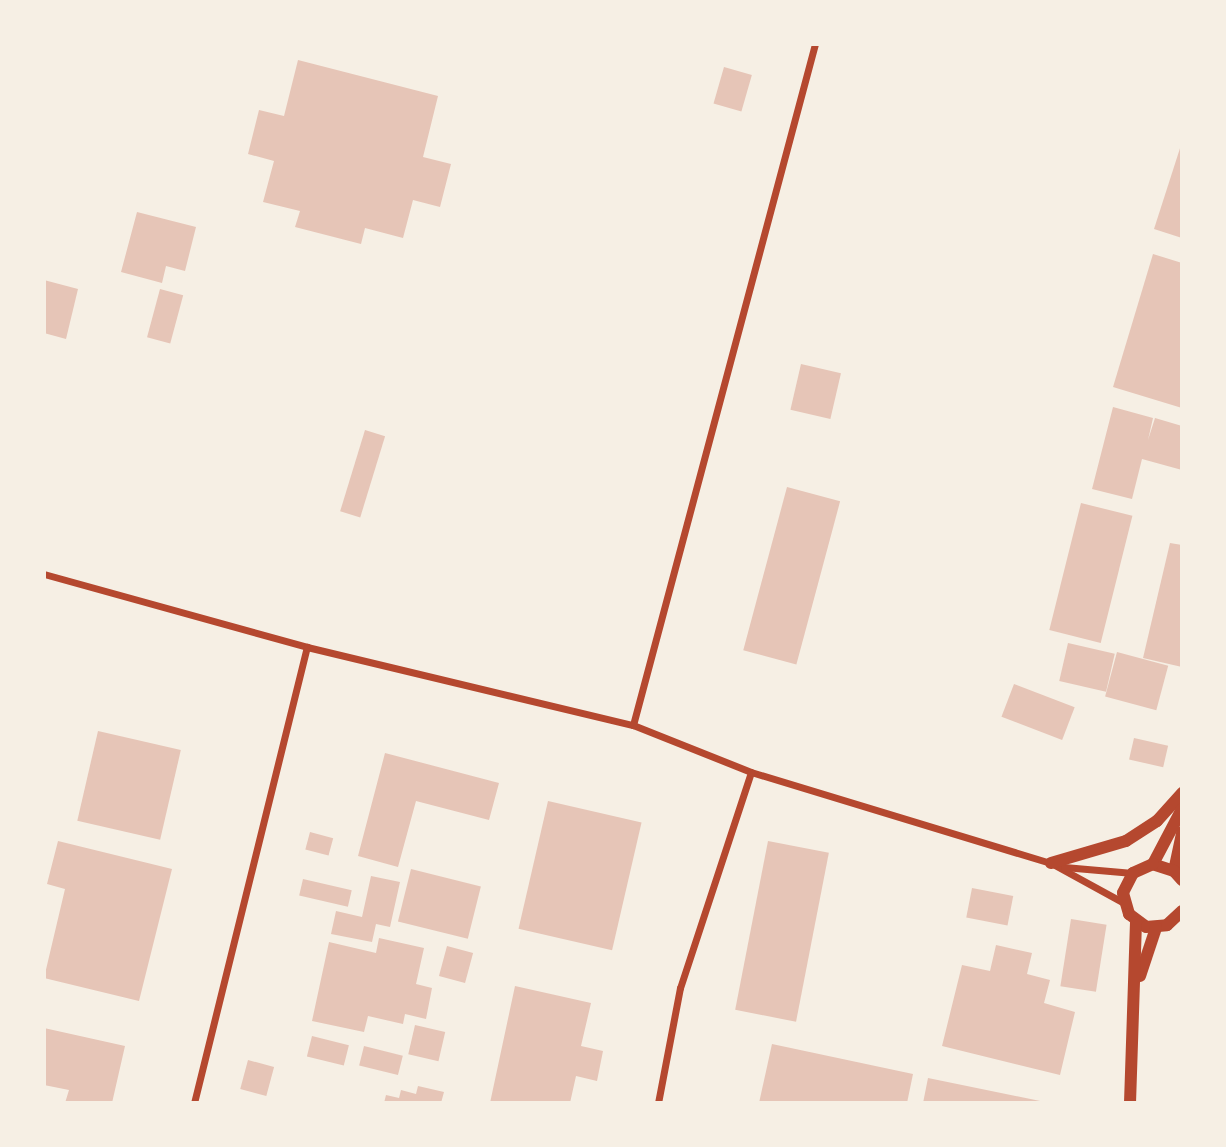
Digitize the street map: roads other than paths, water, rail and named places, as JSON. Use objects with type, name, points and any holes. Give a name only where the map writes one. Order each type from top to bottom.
[{"type":"street","points":[[633,725],[815,44]]},
{"type":"street","points":[[44,574],[307,647],[633,725],[751,772],[1055,865],[1133,873],[1153,864],[1182,809]]},
{"type":"street","points":[[194,1103],[307,647]]},
{"type":"street","points":[[658,1103],[680,988],[751,772]]},
{"type":"street","points":[[1055,865],[1126,841],[1157,821],[1182,793]]},
{"type":"street","points":[[1153,864],[1178,876],[1182,832]]},
{"type":"street","points":[[1055,865],[1124,903]]},
{"type":"street","points":[[1130,1103],[1136,986],[1136,922],[1124,903],[1123,893],[1133,873]]},
{"type":"street","points":[[1136,922],[1156,928],[1180,917]]},
{"type":"street","points":[[1136,986],[1156,928]]}]
